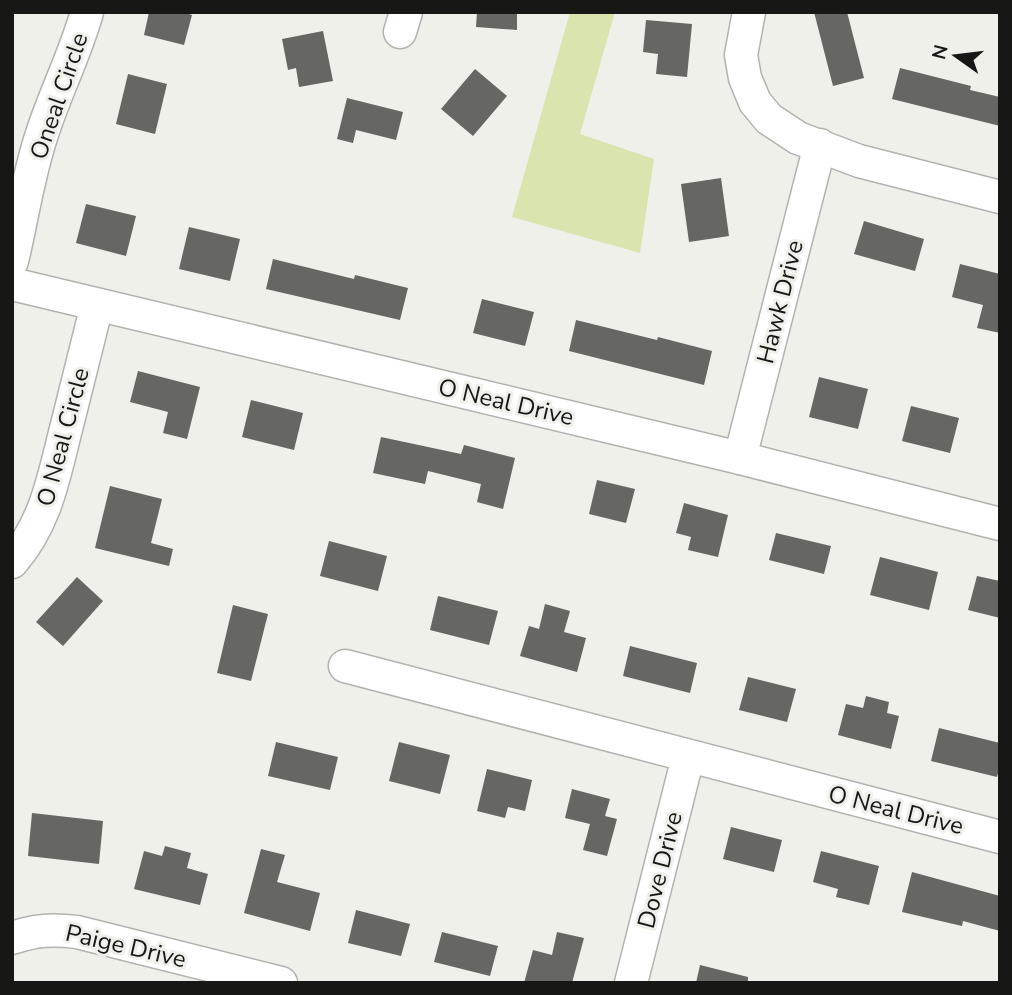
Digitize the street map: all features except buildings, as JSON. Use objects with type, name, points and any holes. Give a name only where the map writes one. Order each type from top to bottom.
[{"type":"street","name":"Oneal Circle","points":[[12,261],[41,138],[54,99],[72,61],[87,12]]},
{"type":"street","points":[[749,12],[741,55],[745,78],[755,102],[769,119],[797,138],[859,161],[1000,198]]},
{"type":"street","name":"Hawk Drive","points":[[740,458],[820,145]]},
{"type":"street","name":"O Neal Drive","points":[[12,284],[740,458],[1000,524]]},
{"type":"street","name":"O Neal Circle","points":[[12,562],[25,547],[43,513],[97,305]]},
{"type":"street","name":"O Neal Drive","points":[[345,666],[1000,837]]},
{"type":"street","name":"Dove Drive","points":[[631,983],[688,757]]},
{"type":"street","name":"Paige Drive","points":[[12,938],[32,931],[51,929],[77,932],[281,983]]},
{"type":"green space","points":[[570,12],[615,12],[580,134],[654,159],[640,253],[512,217]]}]
